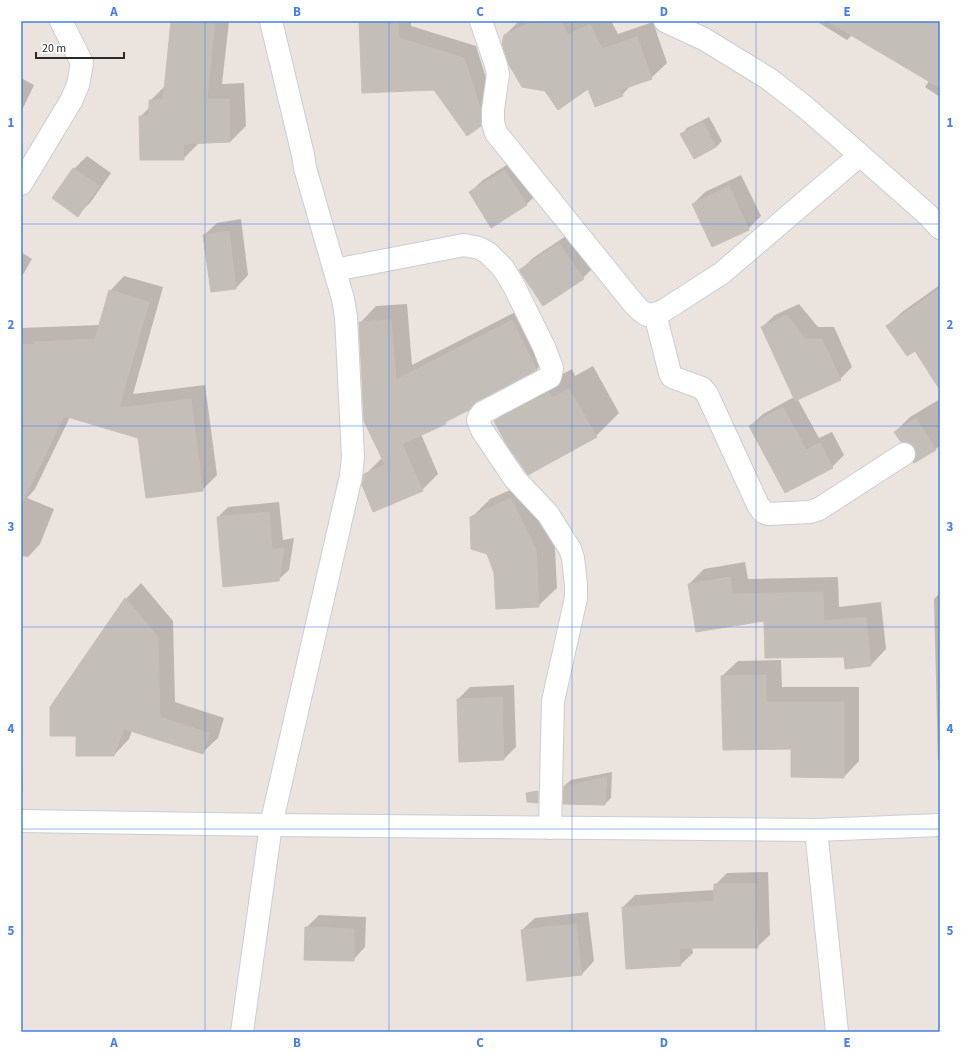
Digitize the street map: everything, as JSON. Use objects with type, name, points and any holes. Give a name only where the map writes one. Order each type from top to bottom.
[{"type":"street","points":[[21,184],[71,101],[78,85],[82,63],[61,21]]},
{"type":"street","points":[[242,1032],[271,826],[351,476],[353,457],[346,317],[343,299],[305,168],[271,21]]},
{"type":"street","points":[[481,21],[498,74],[493,110],[493,123],[496,133],[634,304],[647,315],[655,314],[663,310],[722,273],[860,155]]},
{"type":"street","points":[[665,21],[704,39],[769,79],[860,155],[927,214],[940,228]]},
{"type":"street","points":[[335,270],[464,244],[479,248],[488,253],[503,268],[514,286],[544,347],[552,368],[550,377],[482,413],[478,420],[482,430],[516,479],[548,514],[570,549],[573,558],[576,598],[553,701],[550,828]]},
{"type":"street","points":[[655,314],[670,373],[672,376],[702,388],[707,394],[758,505],[763,512],[768,514],[810,512],[820,510],[904,454]]},
{"type":"street","points":[[21,822],[271,826],[816,830],[940,825]]},
{"type":"street","points":[[816,830],[837,1032]]},
{"type":"building","points":[[171,21],[215,21],[207,99],[229,99],[230,142],[183,144],[184,160],[140,160],[139,116],[149,116],[149,100],[163,100]]},
{"type":"building","points":[[359,21],[398,21],[399,38],[464,58],[481,110],[481,126],[467,136],[434,90],[362,93]]},
{"type":"building","points":[[533,21],[561,21],[568,35],[590,24],[602,49],[637,37],[652,79],[620,90],[623,96],[595,107],[588,89],[558,110],[545,91],[522,87],[509,65],[502,44],[504,35]]},
{"type":"building","points":[[827,21],[940,21],[940,88]]},
{"type":"building","points":[[703,122],[716,147],[694,159],[680,134]]},
{"type":"building","points":[[73,168],[99,186],[78,217],[52,198]]},
{"type":"building","points":[[505,170],[527,205],[491,228],[469,192]]},
{"type":"building","points":[[729,186],[749,230],[712,247],[692,204]]},
{"type":"building","points":[[229,231],[236,289],[211,292],[203,235]]},
{"type":"building","points":[[559,243],[584,279],[543,306],[519,270]]},
{"type":"building","points":[[940,288],[940,390],[915,351],[907,356],[886,326]]},
{"type":"building","points":[[109,290],[149,302],[119,408],[191,399],[203,491],[146,498],[138,438],[64,416],[21,505],[21,344],[35,345],[34,342],[95,339]]},
{"type":"building","points":[[787,315],[805,339],[822,339],[841,380],[795,401],[761,327]]},
{"type":"building","points":[[391,320],[396,380],[512,320],[537,370],[476,402],[469,410],[445,422],[446,424],[402,444],[423,491],[373,512],[362,485],[364,474],[385,465],[364,421],[359,322]]},
{"type":"building","points":[[569,389],[597,437],[528,475],[507,445],[494,421],[549,392],[552,398]]},
{"type":"building","points":[[783,407],[806,450],[820,443],[833,468],[785,493],[749,426]]},
{"type":"building","points":[[916,418],[936,450],[914,463],[916,454],[915,448],[909,443],[901,442],[894,432]]},
{"type":"building","points":[[511,498],[536,550],[539,607],[496,609],[494,573],[487,554],[471,549],[470,517]]},
{"type":"building","points":[[269,512],[272,550],[284,548],[279,581],[223,587],[217,517]]},
{"type":"building","points":[[730,577],[732,594],[823,592],[824,621],[866,617],[871,666],[845,669],[844,657],[765,658],[764,621],[696,632],[688,584]]},
{"type":"building","points":[[125,598],[158,637],[160,717],[209,733],[203,754],[124,729],[114,756],[76,756],[76,736],[50,736],[50,707]]},
{"type":"building","points":[[766,675],[766,702],[844,702],[844,778],[791,777],[791,749],[723,750],[721,676]]},
{"type":"building","points":[[502,697],[504,760],[459,762],[457,699]]},
{"type":"building","points":[[607,777],[605,805],[563,804],[564,786]]},
{"type":"building","points":[[538,791],[538,803],[527,802],[526,793]]},
{"type":"building","points":[[714,884],[756,884],[758,948],[679,948],[681,966],[626,969],[622,907],[714,901]]},
{"type":"building","points":[[576,924],[582,975],[527,981],[521,930]]},
{"type":"building","points":[[305,927],[354,929],[354,961],[304,960]]}]
